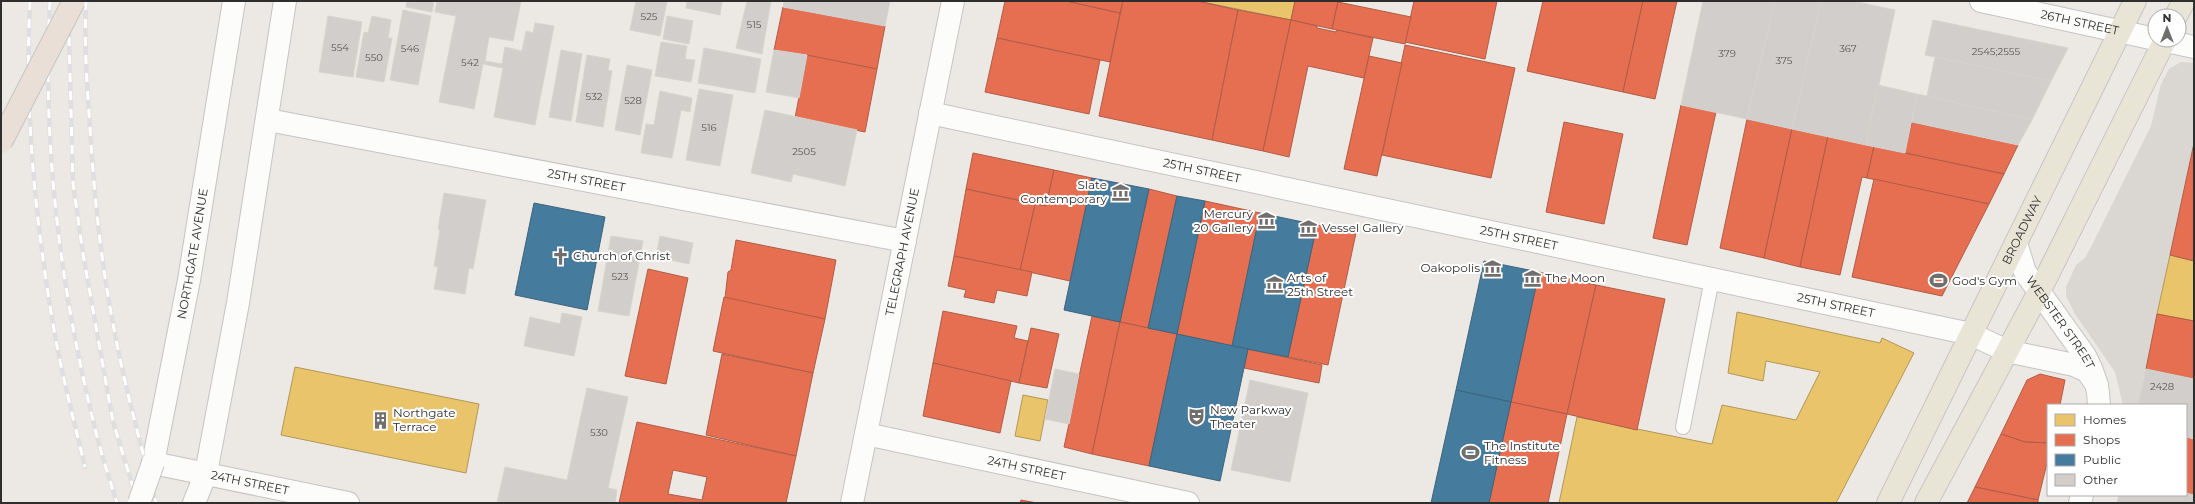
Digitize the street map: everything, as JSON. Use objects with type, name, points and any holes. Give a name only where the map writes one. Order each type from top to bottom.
[{"type":"highway","points":[[1,142],[74,1]]},
{"type":"main road","name":"BROADWAY","points":[[1888,503],[2135,1]]},
{"type":"main road","points":[[1926,503],[2039,292],[2157,48]]},
{"type":"street","name":"NORTHGATE AVENUE","points":[[139,503],[153,463],[189,280],[234,1]]},
{"type":"street","points":[[194,503],[206,473],[238,303],[268,120],[285,1]]},
{"type":"street","name":"TELEGRAPH AVENUE","points":[[852,503],[953,1]]},
{"type":"street","name":"26TH STREET","points":[[1981,1],[2147,37]]},
{"type":"street","name":"25TH STREET","points":[[930,113],[1971,334],[2007,351],[2074,365],[2087,371],[2098,395]]},
{"type":"street","name":"25TH STREET","points":[[268,120],[904,241]]},
{"type":"street","name":"WEBSTER STREET","points":[[2016,243],[2025,272],[2085,356],[2092,370],[2098,395]]},
{"type":"street","name":"24TH STREET","points":[[866,434],[1188,503]]},
{"type":"street","name":"24TH STREET","points":[[153,463],[348,503]]},
{"type":"lane","points":[[1684,427],[1712,279]]},
{"type":"shaded area","points":[[2181,62],[2194,63],[2194,143],[2138,404],[2123,404],[2115,372],[2075,314],[2066,296],[2066,287],[2076,265],[2085,258],[2092,245],[2151,126],[2161,84],[2169,69]]},
{"type":"building: Homes","points":[[1198,1],[1295,1],[1291,20]]},
{"type":"building: Homes","points":[[2170,255],[2194,261],[2194,321],[2157,314]]},
{"type":"building: Homes","points":[[1737,312],[1880,343],[1882,338],[1914,353],[1836,503],[1559,503],[1577,417],[1712,444],[1722,405],[1796,420],[1820,372],[1766,361],[1763,381],[1728,373]]},
{"type":"building: Homes","name":"Northgate Terrace","points":[[295,367],[479,404],[466,473],[281,435]]},
{"type":"building: Homes","points":[[1023,395],[1048,400],[1040,441],[1015,436]]},
{"type":"building: Shops","points":[[1005,1],[1066,1],[1120,13],[1110,62],[997,38]]},
{"type":"building: Shops","points":[[1066,1],[1123,1],[1120,13]]},
{"type":"building: Shops","points":[[1123,1],[1197,1],[1238,10],[1212,140],[1099,116]]},
{"type":"building: Shops","points":[[1295,1],[1338,1],[1332,29],[1291,20]]},
{"type":"building: Shops","points":[[1414,1],[1497,1],[1485,59],[1405,42]]},
{"type":"building: Shops","points":[[1543,1],[1643,1],[1623,92],[1527,71]]},
{"type":"building: Shops","points":[[1643,1],[1677,1],[1655,99],[1623,92]]},
{"type":"building: Shops","points":[[1338,2],[1411,17],[1405,44],[1332,29]]},
{"type":"building: Shops","points":[[783,7],[885,26],[877,69],[774,50]]},
{"type":"building: Shops","points":[[1238,10],[1291,20],[1263,151],[1212,140]]},
{"type":"building: Shops","points":[[1291,20],[1317,26],[1317,28],[1336,32],[1337,30],[1373,38],[1364,78],[1308,66],[1289,157],[1263,151]]},
{"type":"building: Shops","points":[[997,38],[1100,60],[1089,114],[985,92]]},
{"type":"building: Shops","points":[[1405,45],[1515,68],[1491,178],[1382,155]]},
{"type":"building: Shops","points":[[807,55],[877,69],[865,132],[795,118]]},
{"type":"building: Shops","points":[[1369,56],[1402,63],[1377,176],[1344,169]]},
{"type":"building: Shops","points":[[1681,105],[1716,112],[1687,245],[1653,238]]},
{"type":"building: Shops","points":[[1747,119],[1792,129],[1764,258],[1720,248]]},
{"type":"building: Shops","points":[[1564,122],[1623,134],[1604,224],[1546,212]]},
{"type":"building: Shops","points":[[1912,122],[2018,145],[2004,174],[1905,153]]},
{"type":"building: Shops","points":[[1792,129],[1828,136],[1800,267],[1764,258]]},
{"type":"building: Shops","points":[[1828,136],[1874,146],[1867,178],[1862,177],[1840,275],[1800,267]]},
{"type":"building: Shops","points":[[2194,143],[2194,261],[2170,255]]},
{"type":"building: Shops","points":[[1874,146],[2004,174],[1989,204],[1867,178]]},
{"type":"building: Shops","points":[[973,153],[1054,170],[1046,206],[966,189]]},
{"type":"building: Shops","points":[[1054,170],[1092,178],[1070,281],[1020,270],[1035,204],[1046,206]]},
{"type":"building: Shops","points":[[1874,179],[1989,204],[1942,296],[1852,277]]},
{"type":"building: Shops","points":[[966,189],[1035,204],[1020,270],[954,256]]},
{"type":"building: Shops","points":[[1149,189],[1177,196],[1148,328],[1120,322]]},
{"type":"building: Shops","points":[[1205,201],[1260,213],[1232,346],[1177,334]]},
{"type":"building: Shops","points":[[1317,225],[1356,233],[1328,365],[1288,357]]},
{"type":"building: Shops","points":[[736,240],[836,260],[825,319],[725,298],[728,272],[731,270]]},
{"type":"building: Shops","points":[[954,256],[1032,272],[1027,296],[997,290],[994,303],[964,297],[966,290],[948,286]]},
{"type":"building: Shops","points":[[648,269],[688,278],[666,384],[625,376]]},
{"type":"building: Shops","points":[[1539,272],[1596,285],[1567,414],[1511,402]]},
{"type":"building: Shops","points":[[1596,285],[1665,299],[1637,430],[1567,414]]},
{"type":"building: Shops","points":[[724,297],[825,319],[813,373],[713,351]]},
{"type":"building: Shops","points":[[943,311],[1017,326],[1014,338],[1028,341],[1019,383],[933,363]]},
{"type":"building: Shops","points":[[2157,314],[2194,321],[2194,379],[2146,369]]},
{"type":"building: Shops","points":[[1092,316],[1120,322],[1092,454],[1064,447]]},
{"type":"building: Shops","points":[[1120,322],[1177,334],[1149,466],[1092,454]]},
{"type":"building: Shops","points":[[1031,328],[1059,334],[1047,388],[1019,383]]},
{"type":"building: Shops","points":[[1248,349],[1322,365],[1319,383],[1244,368]]},
{"type":"building: Shops","points":[[722,354],[813,373],[796,456],[706,435]]},
{"type":"building: Shops","points":[[933,363],[1011,381],[1000,433],[923,416]]},
{"type":"building: Shops","points":[[2040,374],[2065,380],[2060,404],[2047,404],[2047,443],[2025,442],[2001,434],[2027,380]]},
{"type":"building: Shops","points":[[1511,402],[1567,414],[1548,503],[1489,503]]},
{"type":"building: Shops","points":[[637,422],[796,456],[786,503],[619,503]],"holes":[[[673,470],[707,477],[702,500],[668,494]]]},
{"type":"building: Shops","points":[[2001,434],[2025,442],[2047,443],[2047,463],[2038,500],[1975,487]]},
{"type":"building: Shops","points":[[2187,437],[2194,439],[2194,495],[2187,493]]},
{"type":"building: Shops","points":[[1975,487],[2038,500],[2038,503],[1967,503]]},
{"type":"building: Shops","points":[[1021,500],[1037,503],[1020,503]]},
{"type":"building: Public","points":[[1092,178],[1149,189],[1120,322],[1064,310]]},
{"type":"building: Public","points":[[1177,196],[1205,201],[1177,334],[1148,328]]},
{"type":"building: Public","name":"Church of Christ","points":[[534,203],[605,217],[587,310],[515,295]]},
{"type":"building: Public","name":"Arts of 25th Street","points":[[1260,213],[1317,225],[1288,357],[1232,346]]},
{"type":"building: Public","points":[[1484,261],[1539,272],[1511,402],[1456,390]]},
{"type":"building: Public","name":"New Parkway Theater","points":[[1177,334],[1248,349],[1220,481],[1149,466]]},
{"type":"building: Public","name":"The Institute Fitness","points":[[1456,390],[1511,402],[1489,503],[1431,503]]},
{"type":"building: Other","points":[[407,1],[434,1],[432,12],[406,7]]},
{"type":"building: Other","points":[[437,1],[521,1],[513,41],[489,37],[485,61],[502,64],[505,47],[522,51],[526,31],[533,33],[535,23],[554,26],[535,125],[494,117],[503,68],[483,64],[474,109],[439,102],[456,16],[435,12]]},
{"type":"building: Other","points":[[636,1],[667,1],[660,36],[630,30]]},
{"type":"building: Other","points":[[687,1],[722,1],[720,15],[686,8]]},
{"type":"building: Other","points":[[747,1],[771,1],[762,54],[736,48]]},
{"type":"building: Other","points":[[784,1],[890,1],[885,26],[783,7]]},
{"type":"building: Other","points":[[1703,1],[1775,1],[1747,119],[1681,105]]},
{"type":"building: Other","points":[[1775,1],[1821,1],[1792,129],[1747,119]]},
{"type":"building: Other","points":[[1821,1],[1853,1],[1895,10],[1866,145],[1792,129]]},
{"type":"building: Other","points":[[403,10],[431,16],[418,85],[390,80]]},
{"type":"building: Other","points":[[328,16],[362,22],[353,77],[319,72]]},
{"type":"building: Other","points":[[372,16],[391,20],[388,38],[392,38],[384,82],[356,77],[364,32],[368,33]]},
{"type":"building: Other","points":[[667,16],[693,21],[689,44],[663,39]]},
{"type":"building: Other","points":[[1933,20],[2068,48],[2051,81],[1925,55]]},
{"type":"building: Other","points":[[661,42],[687,46],[685,59],[695,60],[691,82],[655,76]]},
{"type":"building: Other","points":[[704,48],[761,59],[755,93],[698,83]]},
{"type":"building: Other","points":[[561,50],[582,54],[571,121],[549,117]]},
{"type":"building: Other","points":[[774,50],[807,55],[799,98],[766,92]]},
{"type":"building: Other","points":[[587,55],[610,59],[608,70],[612,71],[603,127],[576,122]]},
{"type":"building: Other","points":[[1935,57],[2051,81],[2032,120],[1927,96]]},
{"type":"building: Other","points":[[627,65],[652,70],[640,135],[615,130]]},
{"type":"building: Other","points":[[1878,85],[1917,94],[1905,153],[1866,145]]},
{"type":"building: Other","points":[[699,89],[733,95],[720,166],[686,160]]},
{"type":"building: Other","points":[[660,91],[692,98],[690,112],[681,110],[672,158],[641,153],[646,124],[654,125]]},
{"type":"building: Other","points":[[1917,94],[2032,120],[2018,145],[1912,122]]},
{"type":"building: Other","points":[[765,110],[857,130],[845,186],[793,174],[791,182],[751,173]]},
{"type":"building: Other","points":[[444,193],[486,200],[473,269],[469,268],[465,294],[434,289],[438,267],[434,266]]},
{"type":"building: Other","points":[[611,236],[643,241],[629,316],[598,311]]},
{"type":"building: Other","points":[[660,236],[693,243],[689,264],[656,257]]},
{"type":"building: Other","points":[[562,313],[582,317],[574,356],[524,346],[530,317],[560,324]]},
{"type":"building: Other","points":[[1055,369],[1079,374],[1069,424],[1045,419]]},
{"type":"building: Other","points":[[2146,369],[2194,379],[2194,439],[2187,437],[2187,404],[2138,404]]},
{"type":"building: Other","points":[[1250,380],[1308,393],[1290,482],[1231,470]]},
{"type":"building: Other","points":[[587,388],[628,397],[608,488],[617,490],[615,503],[497,503],[505,467],[567,480]]},
{"type":"building: Other","points":[[2187,493],[2194,495],[2194,503],[2117,503],[2119,496],[2187,496]]},
{"type":"railway","points":[[30,1],[30,129],[37,214],[56,341],[85,467]]},
{"type":"railway","points":[[50,1],[48,54],[51,161],[63,267],[82,372],[99,444],[117,503]]},
{"type":"railway","points":[[68,1],[73,183],[83,254],[113,422],[138,503]]},
{"type":"railway","points":[[86,1],[85,17],[88,96],[94,178],[102,254],[109,304],[118,351],[156,503]]},
{"type":"place","name":"Slate Contemporary","points":[[1120,192]]},
{"type":"place","name":"Mercury 20 Gallery","points":[[1266,221]]},
{"type":"place","name":"Vessel Gallery","points":[[1309,228]]},
{"type":"place","name":"Church of Christ","points":[[560,256]]},
{"type":"place","name":"Oakopolis","points":[[1493,268]]},
{"type":"place","name":"The Moon","points":[[1532,278]]},
{"type":"place","name":"God's Gym","points":[[1939,281]]},
{"type":"place","name":"Arts of 25th Street","points":[[1274,285]]},
{"type":"place","name":"New Parkway Theater","points":[[1197,417]]},
{"type":"place","name":"Northgate Terrace","points":[[380,420]]},
{"type":"place","name":"The Institute Fitness","points":[[1471,453]]}]
